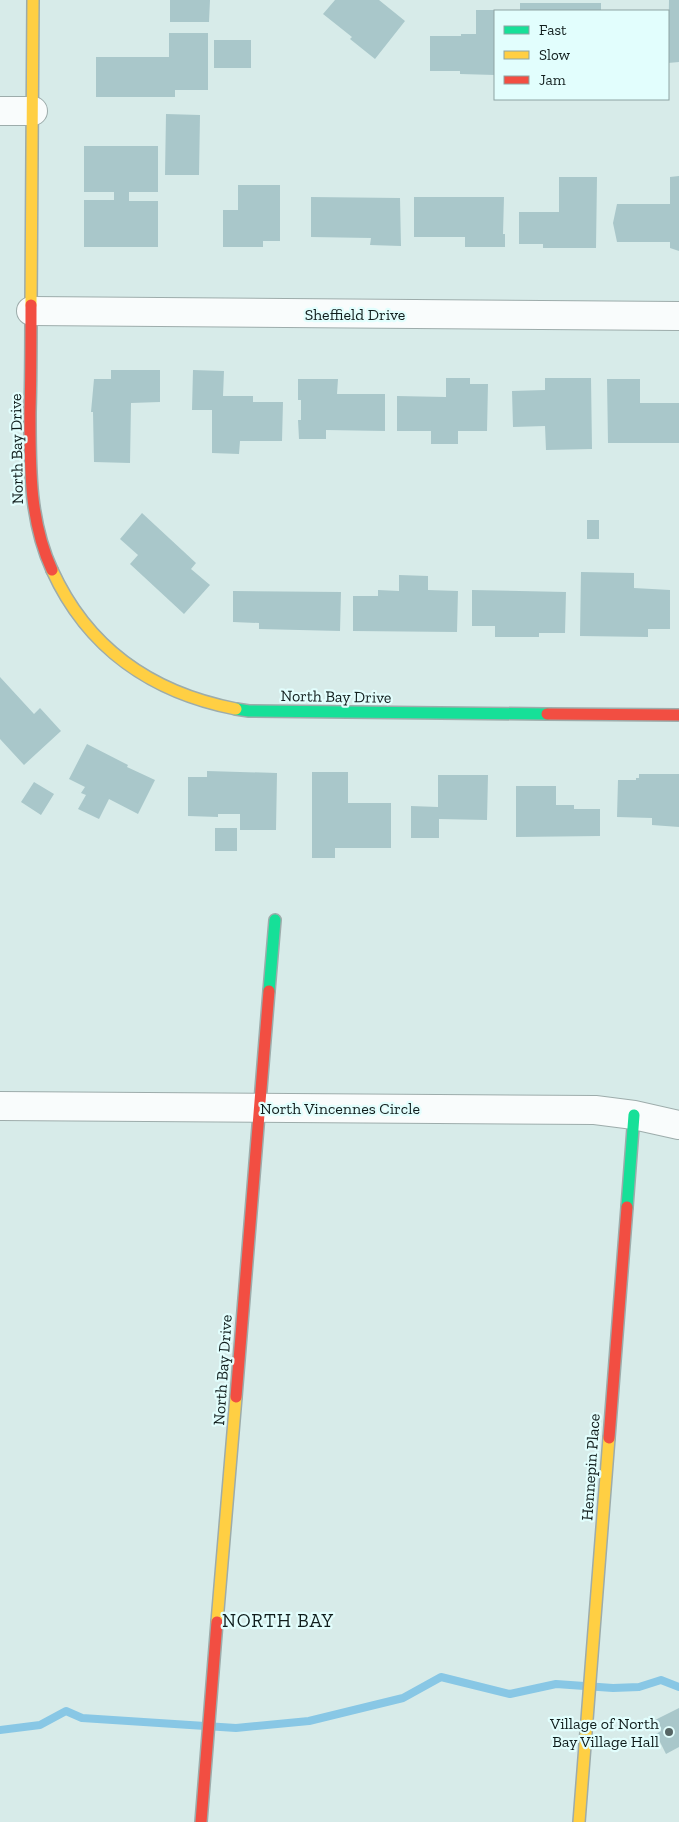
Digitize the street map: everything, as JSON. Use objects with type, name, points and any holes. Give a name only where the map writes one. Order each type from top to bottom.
[{"type":"street","name":"North Bay Drive","points":[[34,0],[30,468],[33,510],[52,571],[73,607],[100,640],[132,667],[150,679],[188,697],[249,711],[679,715]]},
{"type":"street","points":[[0,111],[33,112]]},
{"type":"street","name":"Sheffield Drive","points":[[31,311],[679,316]]},
{"type":"street","name":"North Bay Drive","points":[[201,1822],[212,1711],[275,920]]},
{"type":"street","name":"North Vincennes Circle","points":[[0,1106],[595,1110],[634,1115],[679,1125]]},
{"type":"street","name":"Hennepin Place","points":[[578,1822],[634,1115]]},
{"type":"building","points":[[170,0],[210,0],[209,22],[170,22]]},
{"type":"building","points":[[335,0],[379,0],[405,21],[375,59],[350,39],[352,37],[323,14]]},
{"type":"building","points":[[669,0],[679,0],[679,62],[669,63]]},
{"type":"building","points":[[520,3],[601,3],[601,10],[520,10]]},
{"type":"building","points":[[476,10],[494,10],[494,75],[460,74],[460,71],[430,71],[430,36],[476,34]]},
{"type":"building","points":[[169,33],[208,33],[208,90],[175,90],[175,97],[96,97],[96,57],[169,57]]},
{"type":"building","points":[[214,40],[251,40],[251,68],[214,68]]},
{"type":"building","points":[[166,114],[200,115],[199,175],[165,175]]},
{"type":"building","points":[[84,146],[158,146],[158,192],[129,192],[129,201],[158,201],[158,247],[84,247],[84,200],[114,200],[114,192],[84,192]]},
{"type":"building","points":[[679,176],[679,251],[670,248],[670,242],[617,242],[613,223],[617,204],[670,204],[670,177]]},
{"type":"building","points":[[559,177],[597,177],[596,248],[543,248],[543,244],[519,244],[519,212],[559,212]]},
{"type":"building","points":[[238,185],[280,185],[280,241],[263,241],[263,247],[223,247],[223,210],[238,210]]},
{"type":"building","points":[[311,197],[400,198],[401,246],[370,245],[371,238],[311,237]]},
{"type":"building","points":[[414,197],[504,197],[503,234],[505,234],[505,247],[465,247],[465,237],[414,237]]},
{"type":"building","points":[[111,370],[160,370],[160,402],[131,403],[130,463],[94,462],[93,412],[91,412],[94,379],[111,379]]},
{"type":"building","points":[[193,370],[224,371],[223,396],[253,396],[253,402],[283,402],[282,441],[240,441],[239,454],[212,453],[212,410],[192,410]]},
{"type":"building","points":[[446,378],[470,378],[470,384],[488,384],[487,431],[458,431],[458,444],[431,444],[431,431],[397,431],[397,396],[446,397]]},
{"type":"building","points":[[545,378],[591,378],[592,449],[546,450],[545,426],[513,427],[512,391],[545,390]]},
{"type":"building","points":[[298,379],[338,379],[337,394],[385,394],[385,431],[326,430],[326,439],[299,439],[298,420],[301,420],[301,400],[298,400]]},
{"type":"building","points":[[607,379],[640,379],[640,403],[679,403],[679,443],[608,443]]},
{"type":"building","points":[[142,513],[196,563],[191,569],[210,585],[184,614],[130,564],[138,555],[120,539]]},
{"type":"building","points":[[587,520],[599,520],[599,539],[587,539]]},
{"type":"building","points":[[581,572],[634,573],[634,588],[670,590],[670,629],[648,629],[648,637],[580,636]]},
{"type":"building","points":[[399,575],[428,576],[428,590],[458,591],[457,632],[353,631],[353,596],[378,596],[378,590],[399,591]]},
{"type":"building","points":[[472,590],[566,592],[565,633],[539,633],[539,637],[495,637],[495,626],[472,626]]},
{"type":"building","points":[[233,591],[341,592],[340,631],[259,629],[259,623],[233,622]]},
{"type":"building","points":[[0,677],[34,714],[40,708],[61,731],[24,765],[0,739]]},
{"type":"building","points":[[87,744],[128,765],[127,767],[155,780],[138,814],[109,799],[99,819],[78,809],[86,795],[81,793],[85,787],[69,779]]},
{"type":"building","points":[[207,771],[277,773],[276,830],[240,830],[240,814],[218,814],[218,817],[188,816],[188,777],[207,777]]},
{"type":"building","points":[[312,772],[348,772],[348,803],[391,803],[391,848],[335,848],[335,858],[312,858]]},
{"type":"building","points":[[639,774],[679,774],[679,827],[652,825],[652,818],[617,817],[618,780],[636,780],[636,778],[639,778]]},
{"type":"building","points":[[438,775],[488,775],[487,820],[439,819],[439,838],[411,838],[411,806],[438,807]]},
{"type":"building","points":[[34,782],[54,794],[41,815],[21,802]]},
{"type":"building","points":[[516,786],[556,786],[556,805],[574,805],[574,809],[600,809],[600,836],[516,837]]},
{"type":"building","points":[[215,828],[237,828],[237,851],[215,851]]},
{"type":"building","name":"Village of North Bay Village Hall","points":[[679,1708],[679,1747],[666,1754],[656,1734],[661,1731],[655,1720]]},
{"type":"waterway","points":[[0,1730],[40,1725],[66,1711],[82,1718],[236,1728],[309,1721],[403,1698],[441,1677],[510,1694],[556,1684],[613,1688],[639,1687],[661,1680],[679,1687]]},
{"type":"traffic: fast","points":[[236,709],[249,711],[547,714]]},
{"type":"traffic: fast","points":[[269,991],[275,920]]},
{"type":"traffic: fast","points":[[627,1207],[634,1115]]},
{"type":"traffic: slow","points":[[31,305],[33,0]]},
{"type":"traffic: slow","points":[[52,570],[67,598],[84,623],[126,663],[151,679],[177,692],[206,702],[236,709]]},
{"type":"traffic: slow","points":[[217,1622],[236,1397]]},
{"type":"traffic: slow","points":[[579,1822],[609,1438]]},
{"type":"traffic: jam","points":[[31,305],[30,433],[32,493],[39,532],[52,570]]},
{"type":"traffic: jam","points":[[547,714],[679,715]]},
{"type":"traffic: jam","points":[[236,1397],[269,991]]},
{"type":"traffic: jam","points":[[609,1438],[627,1207]]},
{"type":"traffic: jam","points":[[201,1822],[217,1622]]},
{"type":"place","name":"Village of North Bay Village Hall","points":[[669,1732]]},
{"type":"district","name":"NORTH BAY","points":[[278,1620]]}]
